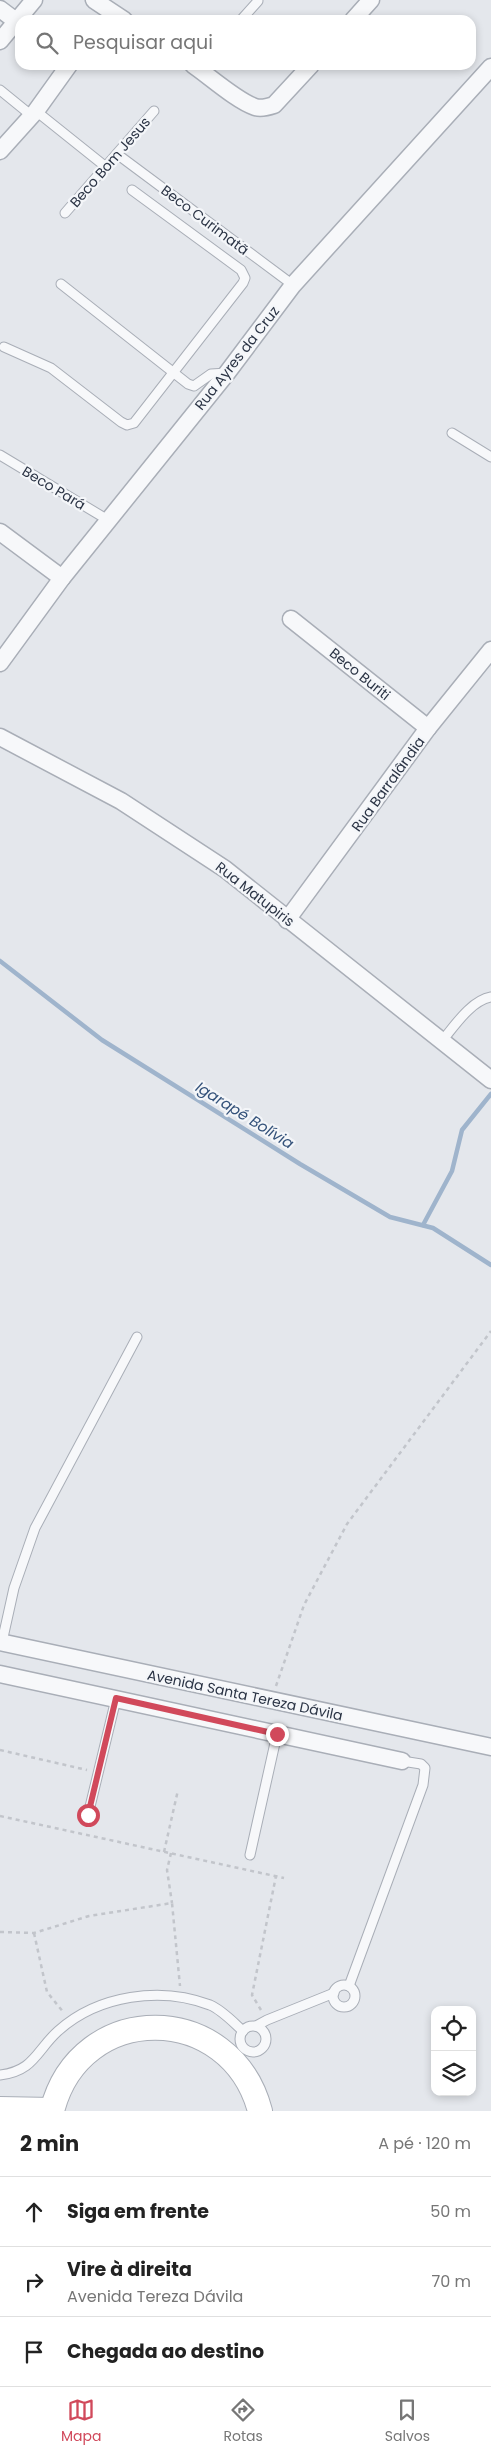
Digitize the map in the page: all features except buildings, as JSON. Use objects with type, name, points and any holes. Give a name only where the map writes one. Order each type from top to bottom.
[{"type":"street","points":[[21,15],[34,0]]},
{"type":"street","points":[[358,15],[371,0]]},
{"type":"street","points":[[0,9],[15,20]]},
{"type":"street","points":[[100,10],[112,15]]},
{"type":"street","points":[[0,41],[15,22]]},
{"type":"street","name":"Rua Ayres da Cruz","points":[[0,663],[62,578],[227,373],[293,285],[491,66]]},
{"type":"street","points":[[0,151],[34,113],[65,70]]},
{"type":"street","points":[[203,70],[255,107],[266,108],[274,105],[306,70]]},
{"type":"street","points":[[0,532],[62,578]]},
{"type":"street","name":"Beco Buriti","points":[[291,620],[428,728]]},
{"type":"street","name":"Rua Barralândia","points":[[287,920],[428,728],[491,650]]},
{"type":"street","name":"Rua Matupiris","points":[[0,737],[121,801],[226,869],[287,920],[491,1080]]},
{"type":"street","name":"Avenida Santa Tereza Dávila","points":[[1,1642],[491,1747]]},
{"type":"street","points":[[0,1674],[402,1761]]},
{"type":"street","points":[[0,2108],[52,2110],[64,2080],[84,2056],[110,2038],[140,2028],[155,2027],[188,2032],[203,2038],[229,2055],[249,2080],[260,2111]]},
{"type":"lane","points":[[245,15],[258,1]]},
{"type":"lane","points":[[0,90],[106,167]]},
{"type":"lane","name":"Beco Bom Jesus","points":[[66,213],[154,111]]},
{"type":"lane","name":"Beco Curimatã","points":[[117,154],[293,285]]},
{"type":"lane","points":[[4,347],[51,368],[127,425],[134,423],[244,283],[245,278],[241,270],[132,190]]},
{"type":"lane","points":[[61,284],[188,384],[194,386],[210,374],[227,373]]},
{"type":"lane","points":[[452,433],[491,457]]},
{"type":"lane","name":"Beco Pará","points":[[0,455],[108,520]]},
{"type":"lane","points":[[441,1042],[459,1020],[477,1004],[491,997]]},
{"type":"lane","points":[[1,1642],[14,1588],[35,1528],[137,1337]]},
{"type":"lane","points":[[88,1815],[116,1698]]},
{"type":"lane","points":[[250,1855],[277,1734]]},
{"type":"lane","points":[[349,1986],[423,1784],[425,1768],[421,1764],[402,1761]]},
{"type":"lane","points":[[256,2026],[263,2030],[266,2038],[264,2046],[258,2051],[249,2051],[243,2046],[240,2039],[242,2031],[248,2027],[256,2026],[334,1993],[340,1986],[349,1986],[354,1990],[355,1997],[349,2005],[343,2006],[337,2003],[334,1993]]},
{"type":"lane","points":[[0,2075],[19,2071],[33,2062],[58,2031],[71,2022],[101,2005],[125,1998],[160,1996],[180,1998],[210,2006],[222,2012],[242,2031]]},
{"type":"path","points":[[272,1701],[304,1605],[347,1524],[491,1331]]},
{"type":"path","points":[[0,1750],[98,1773]]},
{"type":"path","points":[[164,1852],[178,1790]]},
{"type":"path","points":[[0,1816],[284,1878]]},
{"type":"path","points":[[171,1853],[168,1870],[180,1998]]},
{"type":"path","points":[[267,2020],[252,1995],[276,1876]]},
{"type":"path","points":[[0,1932],[34,1933],[89,1916],[172,1903]]},
{"type":"path","points":[[34,1933],[47,1992],[71,2022]]},
{"type":"waterway","name":"Igarapé Bolívia","points":[[0,961],[102,1040],[300,1164],[390,1217],[433,1228],[491,1265]]},
{"type":"waterway","points":[[423,1225],[452,1171],[462,1130],[491,1094]]},
{"type":"route","points":[[88,1815],[116,1698],[277,1734]]}]
